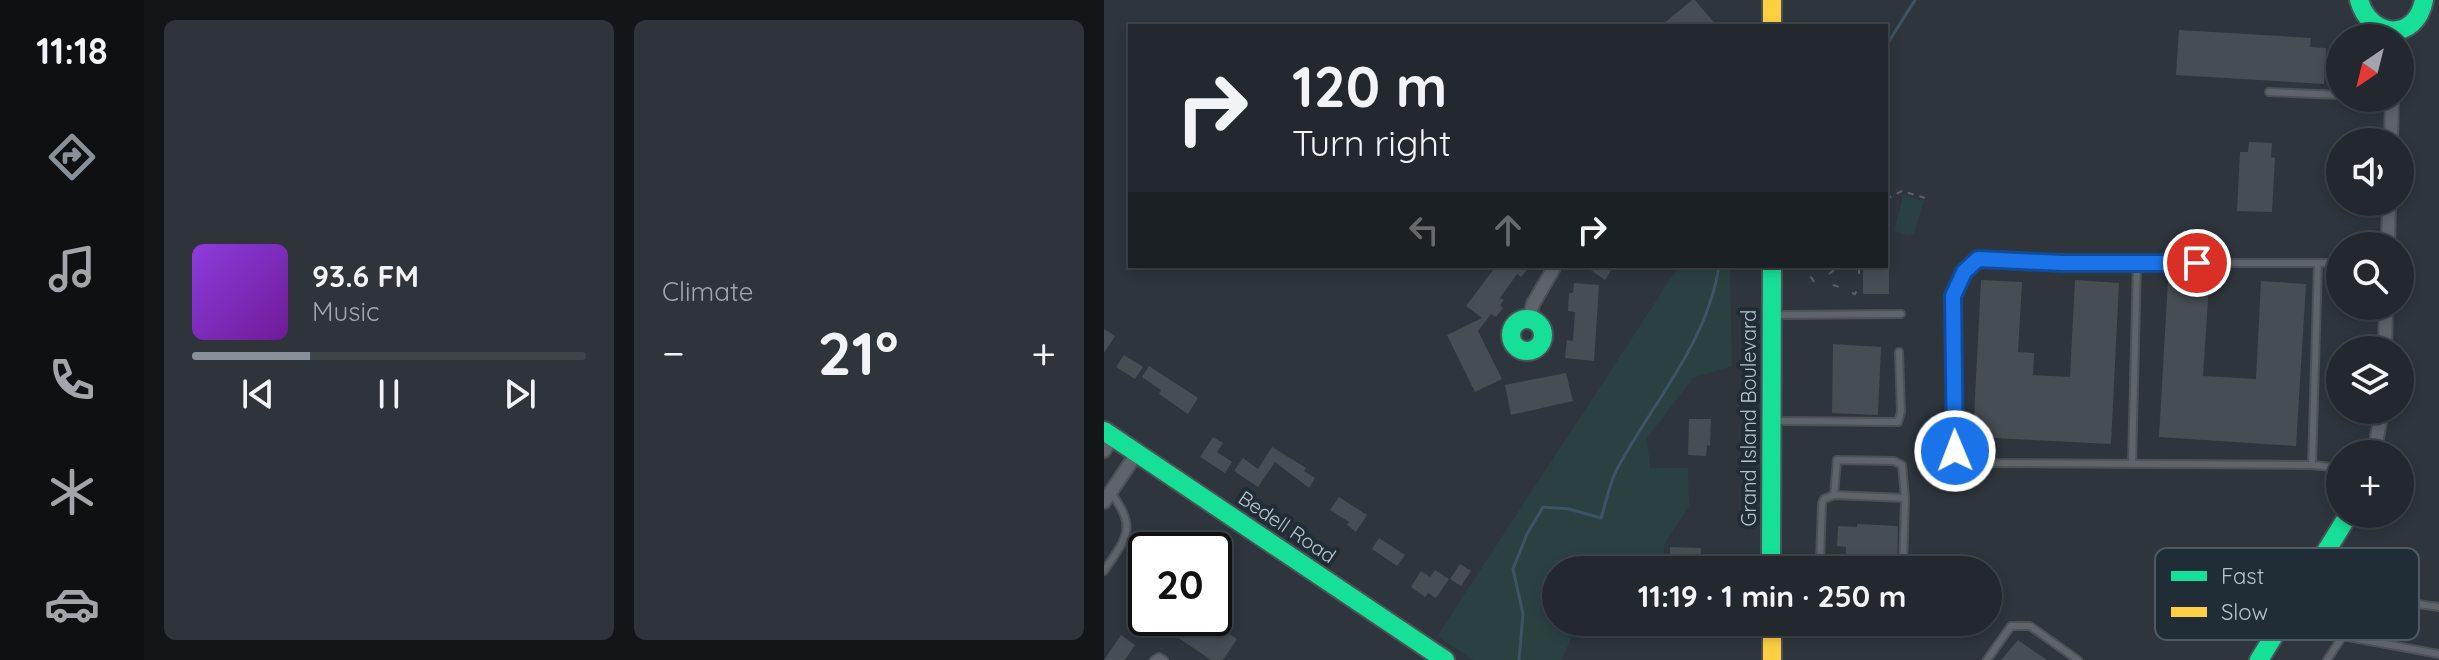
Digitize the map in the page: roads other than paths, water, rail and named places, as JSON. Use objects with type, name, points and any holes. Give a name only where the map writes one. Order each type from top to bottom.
[{"type":"street","points":[[1772,0],[1772,24]]},
{"type":"street","points":[[2359,0],[2364,16],[2371,24]]},
{"type":"street","points":[[2411,24],[2423,7],[2424,0]]},
{"type":"street","points":[[1529,319],[1541,288],[1554,268]]},
{"type":"street","name":"Grand Island Boulevard","points":[[1771,556],[1772,268]]},
{"type":"street","name":"Bedell Road","points":[[1107,440],[1137,453],[1445,660]]},
{"type":"street","points":[[1107,498],[1137,453]]},
{"type":"street","points":[[2328,548],[2340,528]]},
{"type":"street","points":[[1772,636],[1772,660]]},
{"type":"street","points":[[2259,660],[2271,640]]},
{"type":"lane","points":[[2269,92],[2326,94]]},
{"type":"lane","points":[[2326,263],[1978,259],[1964,272],[1953,296],[1955,451],[1968,461],[2326,466]]},
{"type":"lane","points":[[2132,464],[2137,263]]},
{"type":"lane","points":[[2312,465],[2318,263]]},
{"type":"lane","points":[[1771,315],[1901,314]]},
{"type":"lane","points":[[1771,421],[1898,422],[1901,412],[1899,352]]},
{"type":"lane","points":[[1834,495],[1837,460],[1894,461],[1902,465],[1905,471],[1903,556]]},
{"type":"lane","points":[[1820,556],[1824,499],[1834,495],[1905,498]]},
{"type":"lane","points":[[1104,571],[1123,543],[1126,532],[1123,510],[1107,498]]},
{"type":"lane","points":[[2419,604],[2439,607]]},
{"type":"lane","points":[[1987,660],[2011,626],[2030,626],[2078,660]]},
{"type":"lane","points":[[2327,660],[2340,640]]},
{"type":"lane","points":[[2364,640],[2439,654]]},
{"type":"lane","points":[[1154,660],[1159,657],[1164,660]]},
{"type":"waterway","points":[[1888,43],[1915,0]]},
{"type":"waterway","points":[[1519,660],[1523,614],[1513,569],[1527,534],[1543,507],[1569,509],[1601,518],[1616,471],[1691,347],[1713,294],[1719,268]]}]
